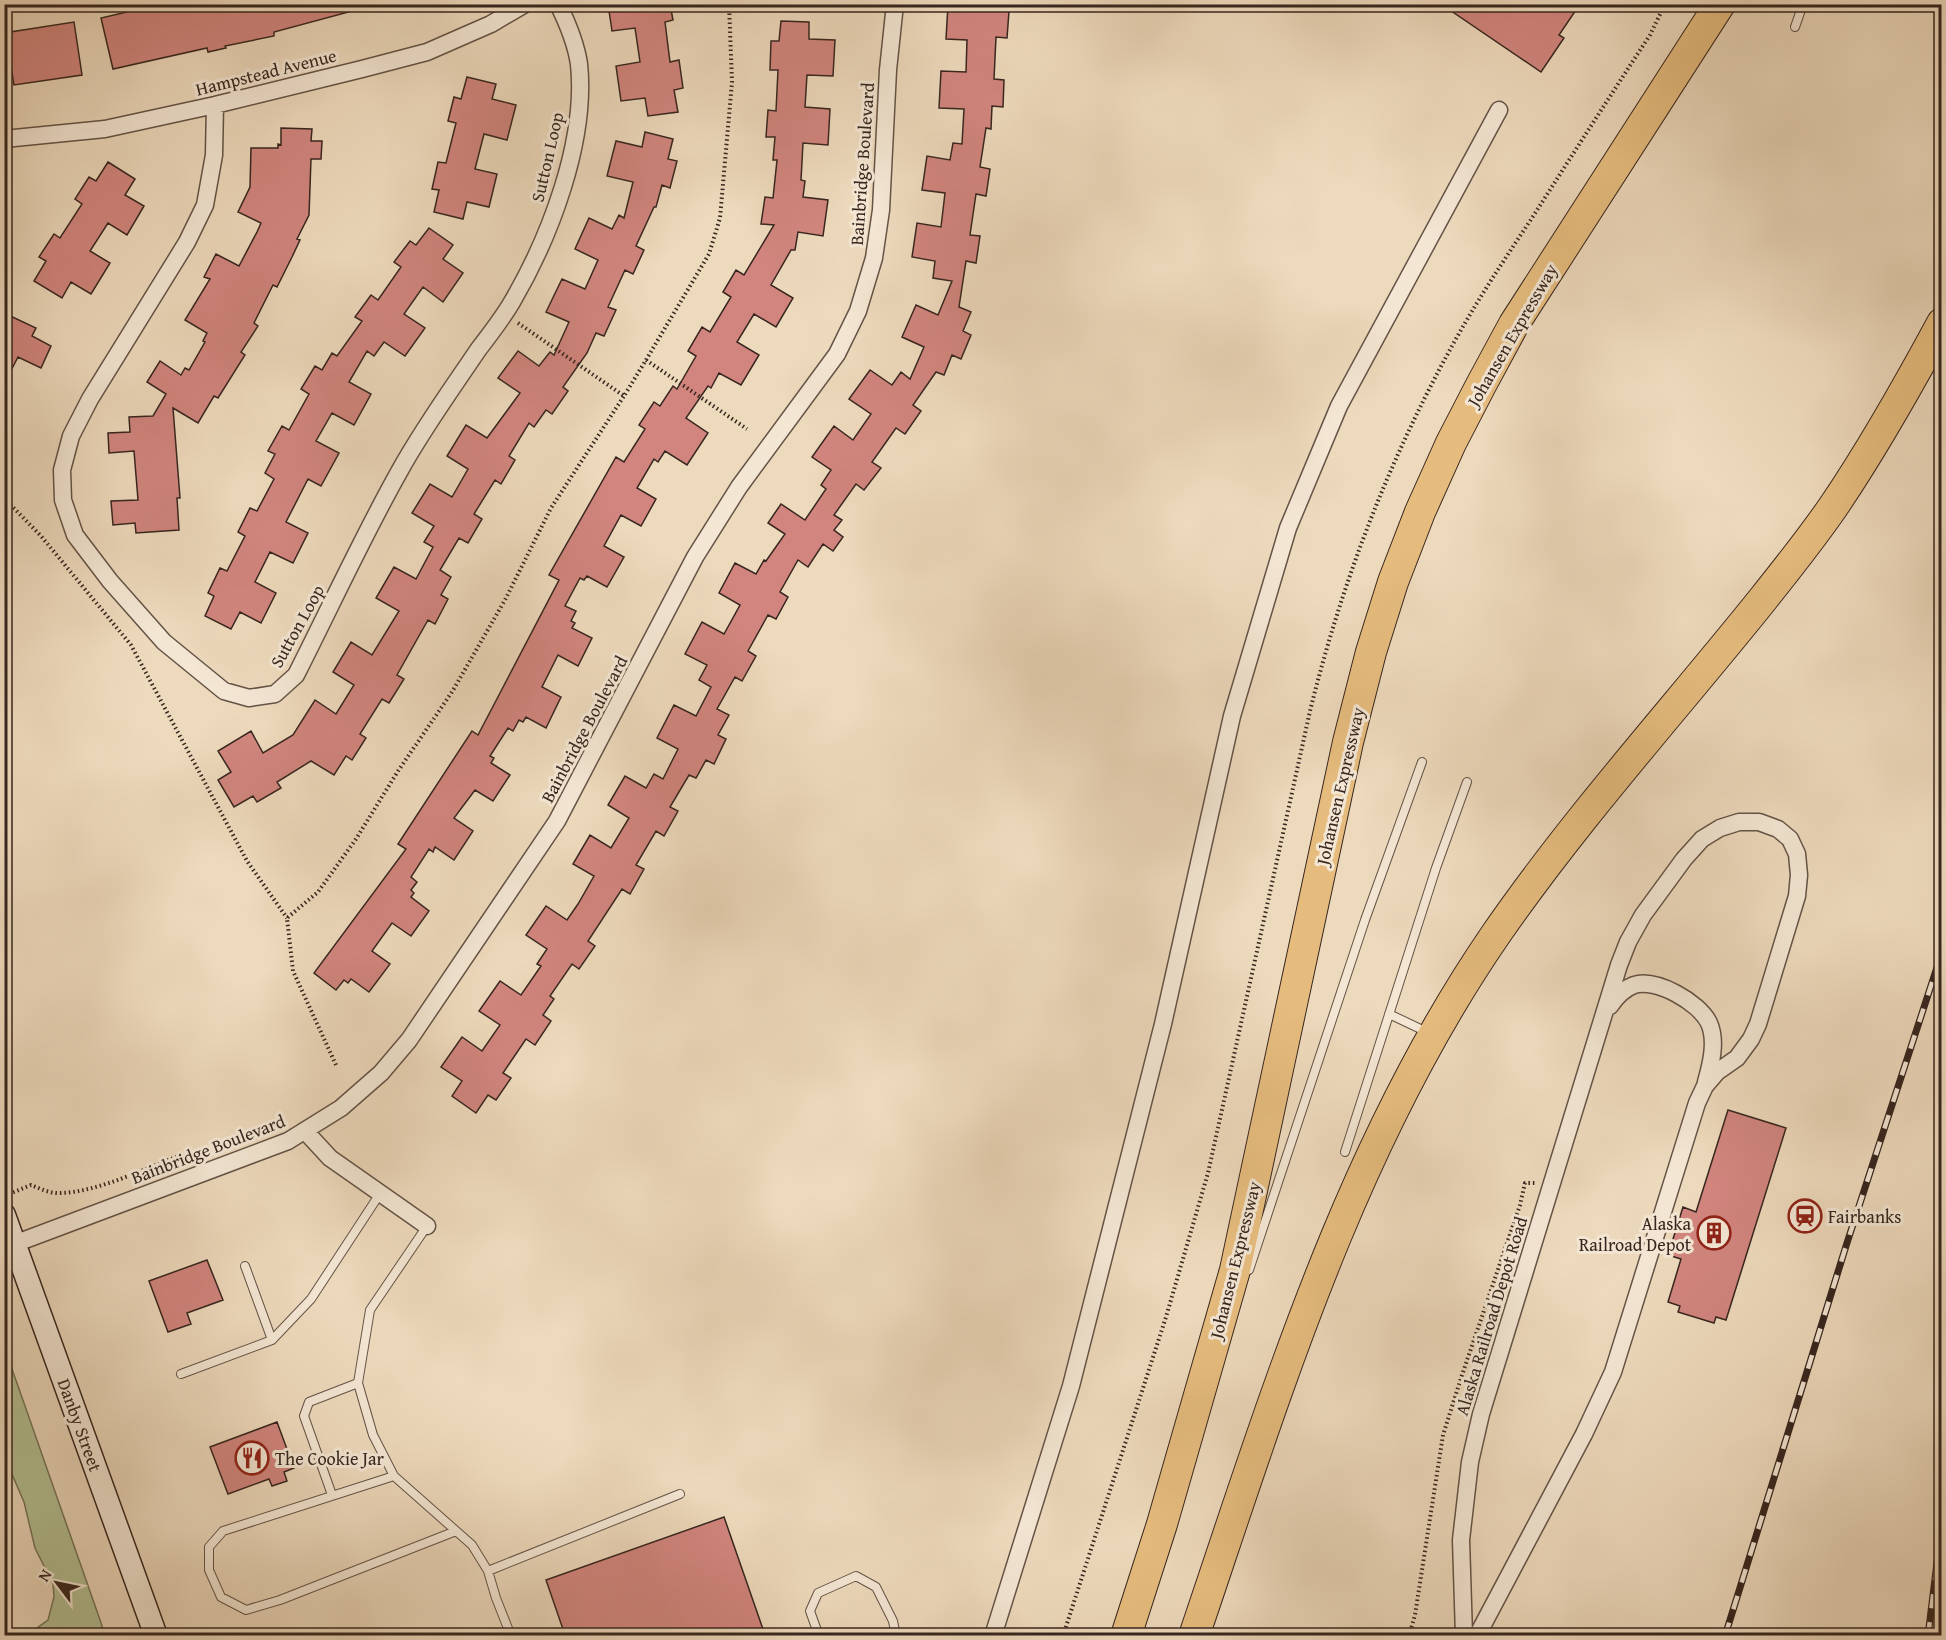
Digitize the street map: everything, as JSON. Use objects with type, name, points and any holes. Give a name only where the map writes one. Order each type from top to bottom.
[{"type":"highway","name":"Johansen Expressway","points":[[1126,1635],[1162,1524],[1235,1270],[1348,742],[1371,652],[1393,582],[1420,512],[1451,443],[1514,324],[1720,4]]},
{"type":"highway","points":[[1194,1635],[1276,1395],[1325,1262],[1397,1099],[1433,1035],[1495,935],[1548,862],[1728,643],[1832,509],[1869,453],[1909,385],[1941,323]]},
{"type":"street","name":"Hampstead Avenue","points":[[4,139],[105,129],[215,105],[427,52],[491,24],[525,4]]},
{"type":"street","name":"Sutton Loop","points":[[215,105],[214,155],[205,205],[187,242],[90,399],[71,436],[62,470],[63,500],[75,535],[110,581],[164,642],[224,691],[249,698],[275,694],[296,675],[399,472],[447,396],[512,302],[536,255],[559,203],[571,154],[579,105],[579,63],[567,21],[558,4]]},
{"type":"street","name":"Bainbridge Boulevard","points":[[9,1245],[288,1141],[341,1108],[381,1073],[409,1040],[497,913],[557,821],[695,557],[739,487],[837,354],[858,311],[874,258],[881,210],[888,70],[895,4]]},
{"type":"street","points":[[993,1635],[1071,1386],[1163,1024],[1232,716],[1288,528],[1339,406],[1499,110]]},
{"type":"street","name":"Alaska Railroad Depot Road","points":[[1464,1635],[1461,1540],[1470,1462],[1481,1414],[1603,1016],[1628,942],[1643,915],[1684,859],[1702,839],[1720,828],[1739,822],[1759,822],[1778,829],[1790,839],[1797,854],[1799,875],[1797,896],[1758,1024],[1751,1039],[1737,1058],[1718,1071],[1705,1086]]},
{"type":"street","name":"Alaska Railroad Depot Road","points":[[1477,1635],[1605,1392],[1711,1065],[1712,1035],[1708,1022],[1701,1012],[1676,993],[1658,987],[1636,984],[1616,997],[1603,1016]]},
{"type":"street","points":[[305,1131],[330,1158],[427,1226]]},
{"type":"street","name":"Danby Street","points":[[4,1215],[9,1245],[156,1635]]},
{"type":"lane","points":[[1795,27],[1803,4]]},
{"type":"lane","points":[[1246,1279],[1365,920],[1422,762]]},
{"type":"lane","points":[[1345,1152],[1436,868],[1467,782]]},
{"type":"lane","points":[[1389,1014],[1433,1035]]},
{"type":"lane","points":[[181,1374],[272,1340],[311,1299],[381,1192]]},
{"type":"lane","points":[[427,1226],[370,1310],[358,1383],[373,1435],[394,1476],[472,1545],[488,1571],[511,1635]]},
{"type":"lane","points":[[245,1266],[272,1340]]},
{"type":"lane","points":[[1162,1524],[1223,1346]]},
{"type":"lane","points":[[332,1495],[304,1416],[309,1402],[358,1383]]},
{"type":"lane","points":[[394,1476],[223,1531],[209,1547],[209,1570],[221,1597],[246,1610],[280,1600],[456,1531]]},
{"type":"lane","points":[[488,1571],[680,1494]]},
{"type":"lane","points":[[819,1635],[810,1611],[818,1593],[856,1576],[876,1587],[896,1635]]},
{"type":"path","points":[[287,918],[318,892],[356,839],[398,771],[452,692],[505,600],[551,508],[624,396],[709,254],[720,218],[732,82],[729,4]]},
{"type":"path","points":[[504,314],[624,396]]},
{"type":"path","points":[[646,360],[747,429]]},
{"type":"path","points":[[4,498],[41,536],[130,645],[248,861],[287,918],[293,971],[336,1065]]},
{"type":"path","points":[[4,1196],[31,1185],[44,1191],[61,1193],[96,1186],[182,1155]]},
{"type":"path","points":[[1408,1635],[1415,1615],[1443,1435],[1520,1205],[1525,1183],[1540,1185]]},
{"type":"green space","points":[[5,1349],[105,1635],[35,1635],[37,1628],[48,1620],[54,1597],[53,1584],[35,1548],[24,1502],[5,1458]]},
{"type":"building","points":[[161,4],[355,4],[356,10],[274,32],[274,36],[225,46],[226,48],[208,52],[207,48],[113,69],[101,18]]},
{"type":"building","points":[[608,4],[670,4],[673,20],[665,22],[670,62],[679,60],[683,88],[674,90],[678,112],[648,116],[645,98],[621,101],[616,66],[640,62],[635,28],[612,31]]},
{"type":"building","points":[[998,4],[997,10],[1009,11],[1007,38],[996,37],[994,79],[1004,80],[1003,107],[992,106],[991,129],[986,128],[980,167],[990,169],[986,196],[976,194],[970,235],[980,236],[976,263],[966,261],[959,307],[971,312],[963,331],[971,335],[961,359],[952,355],[944,375],[936,372],[913,405],[921,411],[905,434],[896,428],[872,462],[881,468],[864,490],[856,484],[834,515],[842,520],[834,530],[843,537],[833,551],[823,544],[808,567],[798,560],[780,592],[788,597],[776,619],[768,615],[748,651],[756,656],[742,681],[735,677],[717,709],[729,715],[718,735],[726,739],[714,764],[706,760],[696,778],[689,775],[670,807],[678,811],[664,836],[656,831],[636,865],[644,869],[630,894],[622,889],[588,941],[595,946],[579,969],[572,964],[550,996],[554,999],[543,1015],[551,1021],[535,1045],[526,1039],[503,1073],[511,1078],[496,1100],[488,1095],[476,1113],[452,1096],[462,1081],[441,1067],[462,1037],[482,1051],[500,1025],[479,1011],[500,981],[521,995],[541,966],[537,964],[547,949],[526,935],[546,906],[567,920],[578,904],[594,876],[573,864],[590,835],[611,848],[629,818],[608,805],[625,776],[646,788],[654,774],[663,779],[678,749],[657,738],[674,705],[696,716],[711,687],[699,680],[707,665],[685,654],[702,622],[724,634],[740,605],[719,593],[735,563],[756,574],[785,534],[768,523],[781,504],[805,520],[826,489],[821,485],[831,470],[812,457],[834,426],[853,440],[871,414],[849,399],[870,370],[892,385],[901,372],[910,379],[924,347],[902,337],[916,305],[938,315],[952,281],[933,278],[935,261],[912,257],[917,223],[941,227],[945,193],[922,190],[927,156],[950,160],[953,143],[962,144],[964,109],[939,108],[941,71],[966,72],[967,40],[946,39],[948,5]]},
{"type":"building","points":[[1441,4],[1580,4],[1559,35],[1564,38],[1541,72]]},
{"type":"building","points":[[781,21],[809,22],[809,39],[835,40],[833,76],[807,75],[805,107],[830,109],[828,145],[803,143],[801,180],[805,181],[803,197],[828,200],[823,236],[798,232],[795,250],[791,250],[771,285],[793,298],[776,327],[754,314],[737,342],[759,355],[741,385],[719,373],[711,388],[708,386],[686,418],[708,433],[687,465],[665,451],[658,462],[654,459],[637,488],[656,499],[641,526],[621,515],[604,546],[624,557],[607,587],[587,576],[584,580],[580,578],[565,606],[576,611],[571,621],[575,623],[572,628],[592,638],[578,666],[558,655],[542,687],[561,697],[546,728],[526,717],[523,722],[519,720],[513,731],[508,728],[490,756],[494,758],[491,763],[510,775],[493,801],[475,790],[454,818],[473,831],[454,860],[435,847],[433,852],[429,849],[411,877],[417,882],[411,890],[414,893],[411,897],[429,911],[411,936],[392,923],[372,951],[390,964],[369,992],[351,979],[348,983],[344,980],[336,990],[314,973],[406,849],[398,844],[472,731],[478,735],[559,580],[549,575],[616,457],[624,462],[645,429],[639,425],[654,402],[660,406],[673,386],[677,389],[696,356],[688,351],[702,327],[710,332],[731,297],[723,292],[736,270],[744,275],[774,225],[761,224],[765,197],[773,198],[777,160],[773,160],[775,137],[766,137],[768,110],[776,111],[778,70],[770,70],[771,41],[779,41]]},
{"type":"building","points":[[74,22],[82,75],[14,85],[4,33]]},
{"type":"building","points":[[467,77],[496,84],[492,99],[516,105],[507,140],[484,134],[475,169],[497,174],[489,207],[467,202],[463,219],[434,212],[439,190],[432,189],[438,162],[446,163],[456,123],[448,121],[454,97],[461,99]]},
{"type":"building","points":[[281,128],[312,129],[311,141],[322,141],[321,159],[311,159],[309,215],[297,239],[300,240],[277,287],[273,285],[254,323],[258,326],[241,352],[245,355],[218,398],[214,396],[198,423],[173,408],[180,498],[177,498],[179,530],[136,533],[135,523],[113,525],[111,501],[138,500],[134,451],[109,453],[108,433],[130,432],[129,417],[153,416],[166,394],[147,382],[160,361],[181,375],[185,368],[189,370],[205,342],[203,341],[207,333],[185,320],[210,279],[204,277],[216,254],[239,266],[257,232],[261,223],[238,212],[250,187],[251,148],[278,148],[278,144],[281,145]]},
{"type":"building","points":[[645,132],[673,139],[668,159],[677,161],[670,188],[662,185],[656,207],[636,246],[644,250],[633,274],[625,270],[608,307],[616,310],[604,336],[596,333],[587,353],[563,387],[568,391],[552,414],[546,410],[534,427],[529,423],[509,456],[515,460],[501,484],[495,480],[474,514],[482,519],[468,543],[459,538],[440,570],[451,577],[441,595],[448,599],[435,624],[428,620],[397,675],[404,679],[389,703],[382,699],[360,734],[366,738],[352,760],[346,756],[334,775],[311,761],[277,782],[281,788],[257,802],[253,796],[234,807],[218,780],[231,772],[218,751],[251,731],[263,753],[293,735],[315,700],[336,714],[354,685],[333,672],[351,642],[372,655],[399,611],[376,598],[394,567],[416,579],[433,547],[424,542],[434,526],[412,513],[430,484],[452,497],[468,469],[447,456],[466,425],[487,438],[520,393],[498,378],[518,351],[539,366],[550,352],[554,355],[569,322],[546,312],[562,279],[585,289],[598,260],[575,249],[589,218],[612,229],[619,215],[624,218],[633,182],[607,176],[616,141],[642,147]]},
{"type":"building","points":[[108,162],[135,179],[125,195],[144,206],[127,235],[108,223],[90,251],[110,263],[91,294],[71,282],[62,298],[34,281],[46,261],[39,257],[54,234],[60,238],[82,204],[75,199],[89,177],[96,181]]},
{"type":"building","points":[[429,228],[453,245],[443,259],[463,273],[443,302],[423,287],[404,314],[425,328],[405,356],[384,342],[374,356],[367,351],[349,382],[371,394],[354,425],[332,413],[316,441],[339,453],[321,486],[308,479],[286,522],[308,533],[293,563],[270,552],[255,582],[276,593],[261,623],[240,612],[231,629],[205,616],[214,596],[208,593],[220,568],[227,571],[245,536],[238,532],[250,508],[257,511],[274,479],[265,473],[275,454],[268,451],[282,426],[289,430],[309,394],[301,389],[315,366],[322,370],[332,353],[337,356],[362,321],[355,317],[371,295],[378,300],[401,267],[394,262],[410,241],[416,245]]},
{"type":"building","points":[[4,313],[36,328],[32,336],[51,346],[41,368],[18,357],[4,384]]},
{"type":"building","name":"Alaska Railroad Depot","points":[[1728,1110],[1786,1128],[1726,1320],[1716,1317],[1714,1323],[1678,1312],[1680,1306],[1668,1302],[1681,1259],[1668,1255],[1683,1207],[1696,1212]]},
{"type":"building","points":[[207,1260],[223,1300],[187,1313],[191,1324],[168,1332],[149,1281]]},
{"type":"building","name":"The Cookie Jar","points":[[277,1422],[294,1468],[284,1472],[287,1481],[272,1486],[269,1479],[228,1494],[210,1447]]},
{"type":"building","points":[[724,1517],[765,1635],[565,1635],[546,1580]]},
{"type":"railway","points":[[1725,1636],[1846,1246],[1942,952]]},
{"type":"railway","points":[[1928,1636],[1942,1522]]},
{"type":"place","name":"Fairbanks","points":[[1805,1216]]},
{"type":"place","name":"Alaska Railroad Depot","points":[[1714,1233]]},
{"type":"place","name":"The Cookie Jar","points":[[252,1458]]}]
